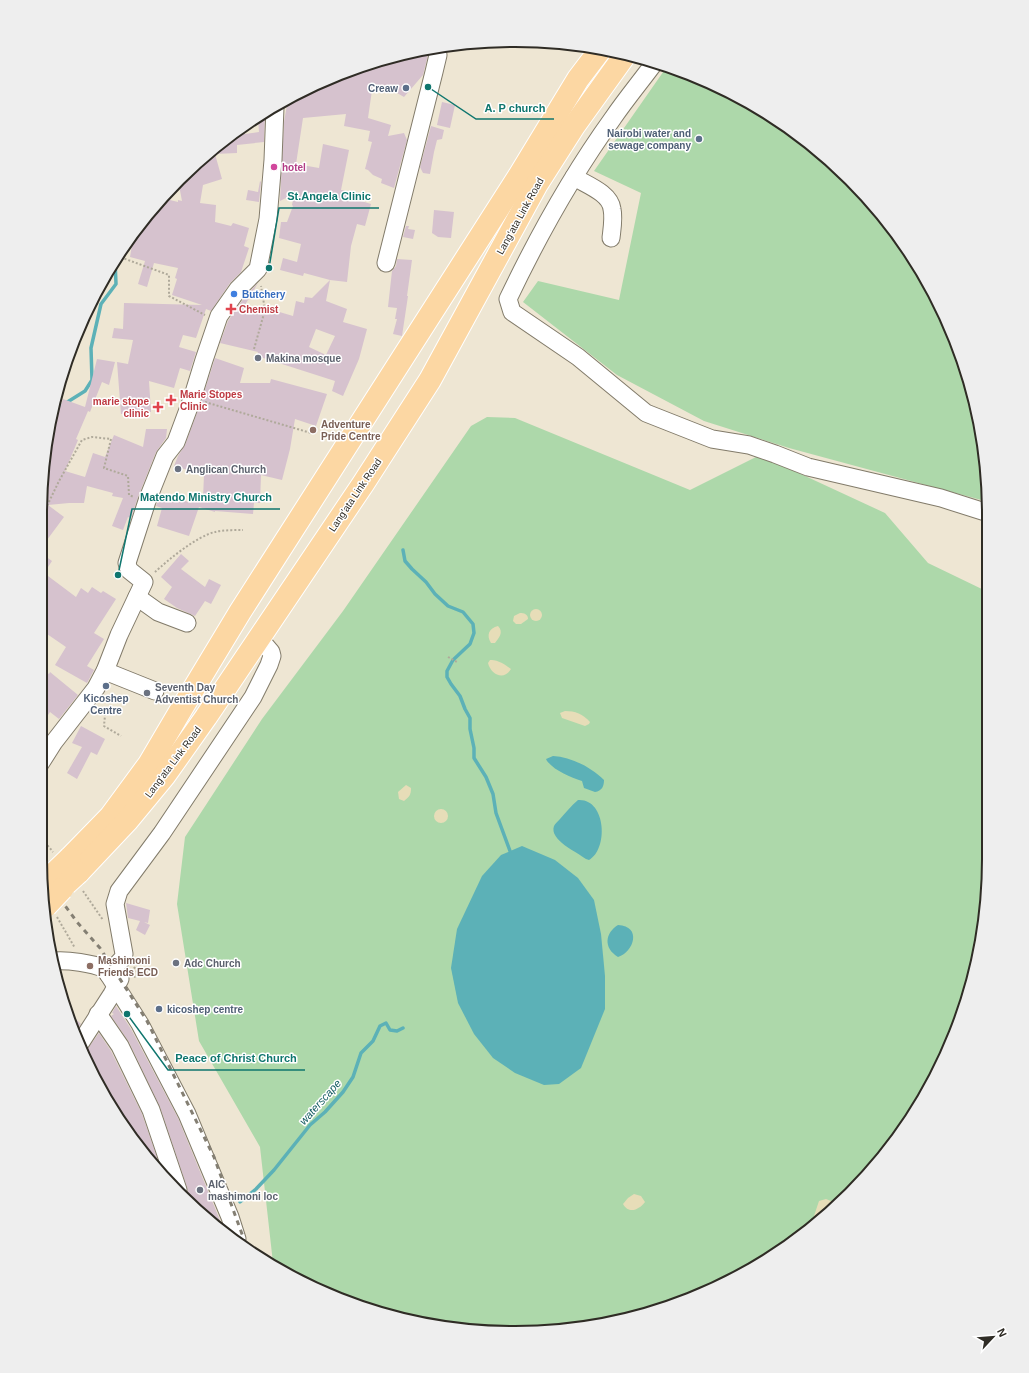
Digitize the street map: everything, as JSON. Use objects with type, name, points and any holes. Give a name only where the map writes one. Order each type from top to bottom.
[{"type":"main road","name":"Lang'ata Link Road","points":[[49,901],[65,875],[149,764],[240,612],[519,176],[578,79],[597,54]]},
{"type":"main road","name":"Lang'ata Link Road","points":[[65,875],[127,821],[165,775],[206,717],[363,484],[430,380],[538,184],[574,126],[621,60]]},
{"type":"main road","points":[[334,464],[336,476],[339,482],[351,488],[363,484]]},
{"type":"main road","points":[[289,535],[296,531],[303,531],[308,534],[315,543],[316,548],[314,557]]},
{"type":"street","points":[[578,79],[590,53]]},
{"type":"street","points":[[386,263],[438,54]]},
{"type":"street","points":[[651,68],[613,117],[574,177],[532,248],[508,299],[512,312],[578,357],[646,413],[712,439],[749,445],[808,468],[941,498],[982,511]]},
{"type":"street","points":[[187,623],[158,612],[128,570],[127,563],[147,501],[165,456],[176,442],[192,399],[219,316],[238,290],[258,269],[268,219],[273,160],[275,114]]},
{"type":"street","points":[[574,177],[605,196],[610,202],[612,210],[611,238]]},
{"type":"street","points":[[47,753],[96,688],[141,589]]},
{"type":"street","points":[[84,1038],[98,1014],[124,954],[115,904],[119,891],[162,834],[253,697],[272,656],[271,652],[259,638]]},
{"type":"street","points":[[105,670],[155,691]]},
{"type":"street","points":[[59,961],[100,966],[105,969],[114,980],[140,1024],[187,1114],[230,1217],[235,1233]]},
{"type":"street","points":[[98,1014],[120,1046],[151,1110],[174,1179]]},
{"type":"path","points":[[124,258],[170,275],[169,296],[218,321]]},
{"type":"path","points":[[254,349],[265,310],[258,269]]},
{"type":"path","points":[[192,399],[254,415],[311,433]]},
{"type":"path","points":[[47,505],[82,440],[92,437],[111,439],[104,468],[128,476],[128,495],[147,501]]},
{"type":"path","points":[[141,589],[164,564],[194,542],[214,532],[243,530]]},
{"type":"path","points":[[448,657],[457,662]]},
{"type":"path","points":[[84,704],[103,714],[105,717],[104,726],[121,736]]},
{"type":"path","points":[[47,847],[65,875],[106,926]]},
{"type":"path","points":[[114,980],[135,977],[138,975],[124,954]]},
{"type":"green space","points":[[663,72],[721,95],[748,110],[774,126],[823,163],[866,206],[885,230],[903,255],[934,308],[957,364],[966,394],[978,453],[982,500],[789,448],[704,421],[617,375],[523,302],[538,281],[619,300],[641,193],[594,171]]},
{"type":"green space","points":[[487,417],[515,418],[690,490],[760,455],[885,513],[928,563],[982,589],[982,858],[978,920],[973,950],[957,1009],[934,1065],[903,1118],[866,1167],[823,1210],[774,1247],[721,1278],[665,1301],[606,1317],[576,1322],[514,1326],[453,1322],[423,1317],[364,1301],[336,1290],[308,1278],[272,1258],[260,1147],[199,1041],[177,904],[185,837],[262,719],[343,611],[471,426]]},
{"type":"sand","points":[[534,609],[538,609],[542,615],[538,621],[534,621],[530,617],[530,613]]},
{"type":"sand","points":[[520,613],[526,614],[528,619],[521,624],[516,624],[513,621],[514,616]]},
{"type":"sand","points":[[498,626],[501,633],[495,643],[491,643],[489,640],[489,632],[492,628]]},
{"type":"sand","points":[[490,660],[498,661],[511,669],[505,675],[498,675],[492,671],[488,663]]},
{"type":"sand","points":[[565,711],[579,714],[590,722],[585,726],[562,718],[560,713]]},
{"type":"sand","points":[[406,785],[411,788],[411,790],[409,796],[404,801],[399,799],[398,792]]},
{"type":"sand","points":[[441,809],[446,811],[448,816],[446,821],[441,823],[436,821],[434,816],[436,811]]},
{"type":"sand","points":[[634,1194],[641,1196],[645,1202],[637,1209],[631,1210],[623,1204]]},
{"type":"sand","points":[[826,1199],[831,1202],[814,1217],[814,1216],[819,1201]]},
{"type":"water","points":[[553,756],[567,758],[593,771],[604,780],[602,788],[595,792],[584,788],[582,781],[563,773],[550,765],[546,759]]},
{"type":"water","points":[[578,800],[587,802],[594,807],[599,815],[602,825],[600,846],[589,860],[560,841],[554,831],[555,824]]},
{"type":"water","points":[[522,846],[555,860],[578,878],[594,900],[601,934],[605,976],[605,1009],[581,1068],[559,1084],[544,1085],[515,1073],[493,1058],[474,1034],[458,1003],[451,968],[457,929],[482,876],[501,855]]},
{"type":"water","points":[[618,925],[626,926],[630,930],[633,934],[633,940],[628,950],[618,957],[613,953],[608,945],[608,936],[610,932]]},
{"type":"building","points":[[428,55],[423,75],[404,97],[390,89],[389,91],[373,83],[368,118],[391,125],[388,136],[404,133],[407,140],[394,188],[381,183],[382,179],[365,169],[372,142],[368,141],[370,131],[344,126],[346,114],[303,118],[296,164],[319,168],[323,144],[349,150],[341,190],[359,193],[358,200],[371,204],[365,226],[357,224],[351,246],[347,282],[330,280],[304,273],[303,276],[280,270],[283,258],[297,262],[301,244],[279,238],[281,222],[287,222],[293,206],[294,194],[280,201],[284,122],[287,107],[308,95],[364,72]]},
{"type":"building","points":[[442,102],[455,105],[450,128],[437,125]]},
{"type":"building","points":[[265,120],[264,142],[237,145],[237,153],[218,154],[244,134],[259,132],[258,124]]},
{"type":"building","points":[[431,126],[444,130],[442,139],[437,140],[430,174],[423,173],[420,167]]},
{"type":"building","points":[[215,156],[222,179],[203,185],[200,203],[216,205],[215,222],[231,226],[233,223],[249,228],[244,246],[249,248],[241,272],[230,283],[211,311],[206,309],[196,338],[183,335],[179,347],[196,352],[190,371],[180,368],[174,388],[149,381],[151,412],[121,414],[117,362],[128,364],[133,340],[112,338],[114,328],[123,329],[124,303],[202,305],[172,295],[177,279],[175,278],[178,268],[154,263],[147,287],[138,284],[145,261],[130,257],[132,247],[163,206],[169,200],[178,202],[178,200],[182,201],[180,189]]},
{"type":"building","points":[[260,181],[259,202],[246,200],[248,190],[258,192]]},
{"type":"building","points":[[434,210],[454,212],[451,238],[438,237],[432,233]]},
{"type":"building","points":[[406,226],[409,226],[408,229],[415,230],[413,239],[403,237]]},
{"type":"building","points":[[397,259],[412,260],[402,336],[393,334],[397,319],[395,319],[397,308],[388,307],[392,271],[396,266]]},
{"type":"building","points":[[330,280],[326,301],[347,309],[343,322],[367,329],[359,359],[343,396],[332,391],[335,381],[257,356],[258,352],[220,343],[228,321],[246,295],[258,283],[245,305],[264,314],[266,308],[293,316],[296,301],[304,303],[305,297],[312,298]],"holes":[[[316,329],[335,336],[326,355],[309,347]]]},
{"type":"building","points":[[215,358],[244,368],[240,383],[270,383],[271,379],[327,394],[316,426],[295,419],[290,449],[282,480],[261,475],[260,503],[254,503],[253,514],[215,512],[199,507],[189,536],[157,526],[162,508],[156,506],[161,493],[161,496],[164,497],[165,494],[191,503],[194,496],[203,498],[204,475],[174,466],[185,445]]},
{"type":"building","points":[[97,359],[115,362],[109,385],[102,382],[90,412],[88,411],[76,439],[78,440],[65,471],[85,477],[93,453],[105,457],[114,435],[143,447],[146,429],[167,429],[166,438],[156,452],[131,518],[128,517],[123,530],[112,526],[123,498],[112,496],[113,493],[87,486],[84,503],[48,505],[64,517],[47,540],[48,484],[51,453],[59,409],[63,399],[85,407]]},
{"type":"building","points":[[181,554],[189,561],[181,569],[205,587],[209,579],[221,585],[211,604],[205,601],[195,616],[177,608],[164,599],[172,587],[161,577]]},
{"type":"building","points":[[47,557],[52,561],[47,568]]},
{"type":"building","points":[[47,575],[76,597],[81,588],[88,593],[92,587],[101,593],[103,591],[116,599],[94,633],[104,639],[87,666],[94,670],[87,683],[55,665],[66,647],[47,634]]},
{"type":"building","points":[[47,672],[49,674],[50,672],[78,695],[59,719],[50,712],[47,716]]},
{"type":"building","points":[[81,726],[105,739],[97,755],[91,752],[77,779],[67,773],[82,747],[72,743]]},
{"type":"building","points":[[126,903],[150,910],[148,923],[144,922],[150,925],[145,935],[136,930],[140,921],[128,918]]},
{"type":"building","points":[[116,1006],[131,1029],[178,1118],[221,1221],[188,1193],[160,1107],[129,1042],[111,1016],[114,1014],[112,1013]]},
{"type":"building","points":[[76,1020],[81,1024],[79,1027]]},
{"type":"building","points":[[99,1033],[111,1051],[142,1114],[158,1161],[126,1118],[110,1092],[95,1065],[88,1048]]},
{"type":"waterway","points":[[60,407],[85,391],[92,380],[91,348],[101,304],[116,284],[116,272]]},
{"type":"waterway","points":[[403,550],[405,561],[426,582],[435,594],[448,606],[463,612],[473,624],[474,633],[470,644],[453,660],[447,671],[447,677],[460,696],[470,718],[474,758],[486,777],[493,794],[496,813],[510,851]]},
{"type":"waterway","name":"waterscape","points":[[240,1202],[256,1189],[274,1170],[310,1125],[325,1112],[343,1092],[353,1077],[361,1053],[373,1041],[380,1026],[386,1023],[390,1030],[397,1031],[403,1028]]},
{"type":"railway","points":[[48,882],[77,922],[100,948],[147,1021],[214,1157],[244,1239]]},
{"type":"place","name":"A. P church","points":[[428,87]]},
{"type":"place","name":"Creaw","points":[[406,88]]},
{"type":"place","name":"Nairobi water and sewage company","points":[[699,139]]},
{"type":"place","name":"hotel","points":[[274,167]]},
{"type":"place","name":"St.Angela Clinic","points":[[269,268]]},
{"type":"place","name":"Butchery","points":[[234,294]]},
{"type":"place","name":"Chemist","points":[[231,309]]},
{"type":"place","name":"Makina mosque","points":[[258,358]]},
{"type":"place","name":"Marie Stopes Clinic","points":[[171,400]]},
{"type":"place","name":"marie stope clinic","points":[[158,407]]},
{"type":"place","name":"Adventure Pride Centre","points":[[313,430]]},
{"type":"place","name":"Anglican Church","points":[[178,469]]},
{"type":"place","name":"Matendo Ministry Church","points":[[118,575]]},
{"type":"place","name":"Kicoshep Centre","points":[[106,686]]},
{"type":"place","name":"Seventh Day Adventist Church","points":[[147,693]]},
{"type":"place","name":"Adc Church","points":[[176,963]]},
{"type":"place","name":"Mashimoni Friends ECD","points":[[90,966]]},
{"type":"place","name":"kicoshep centre","points":[[159,1009]]},
{"type":"place","name":"Peace of Christ Church","points":[[127,1014]]},
{"type":"place","name":"AIC mashimoni loc","points":[[200,1190]]}]
